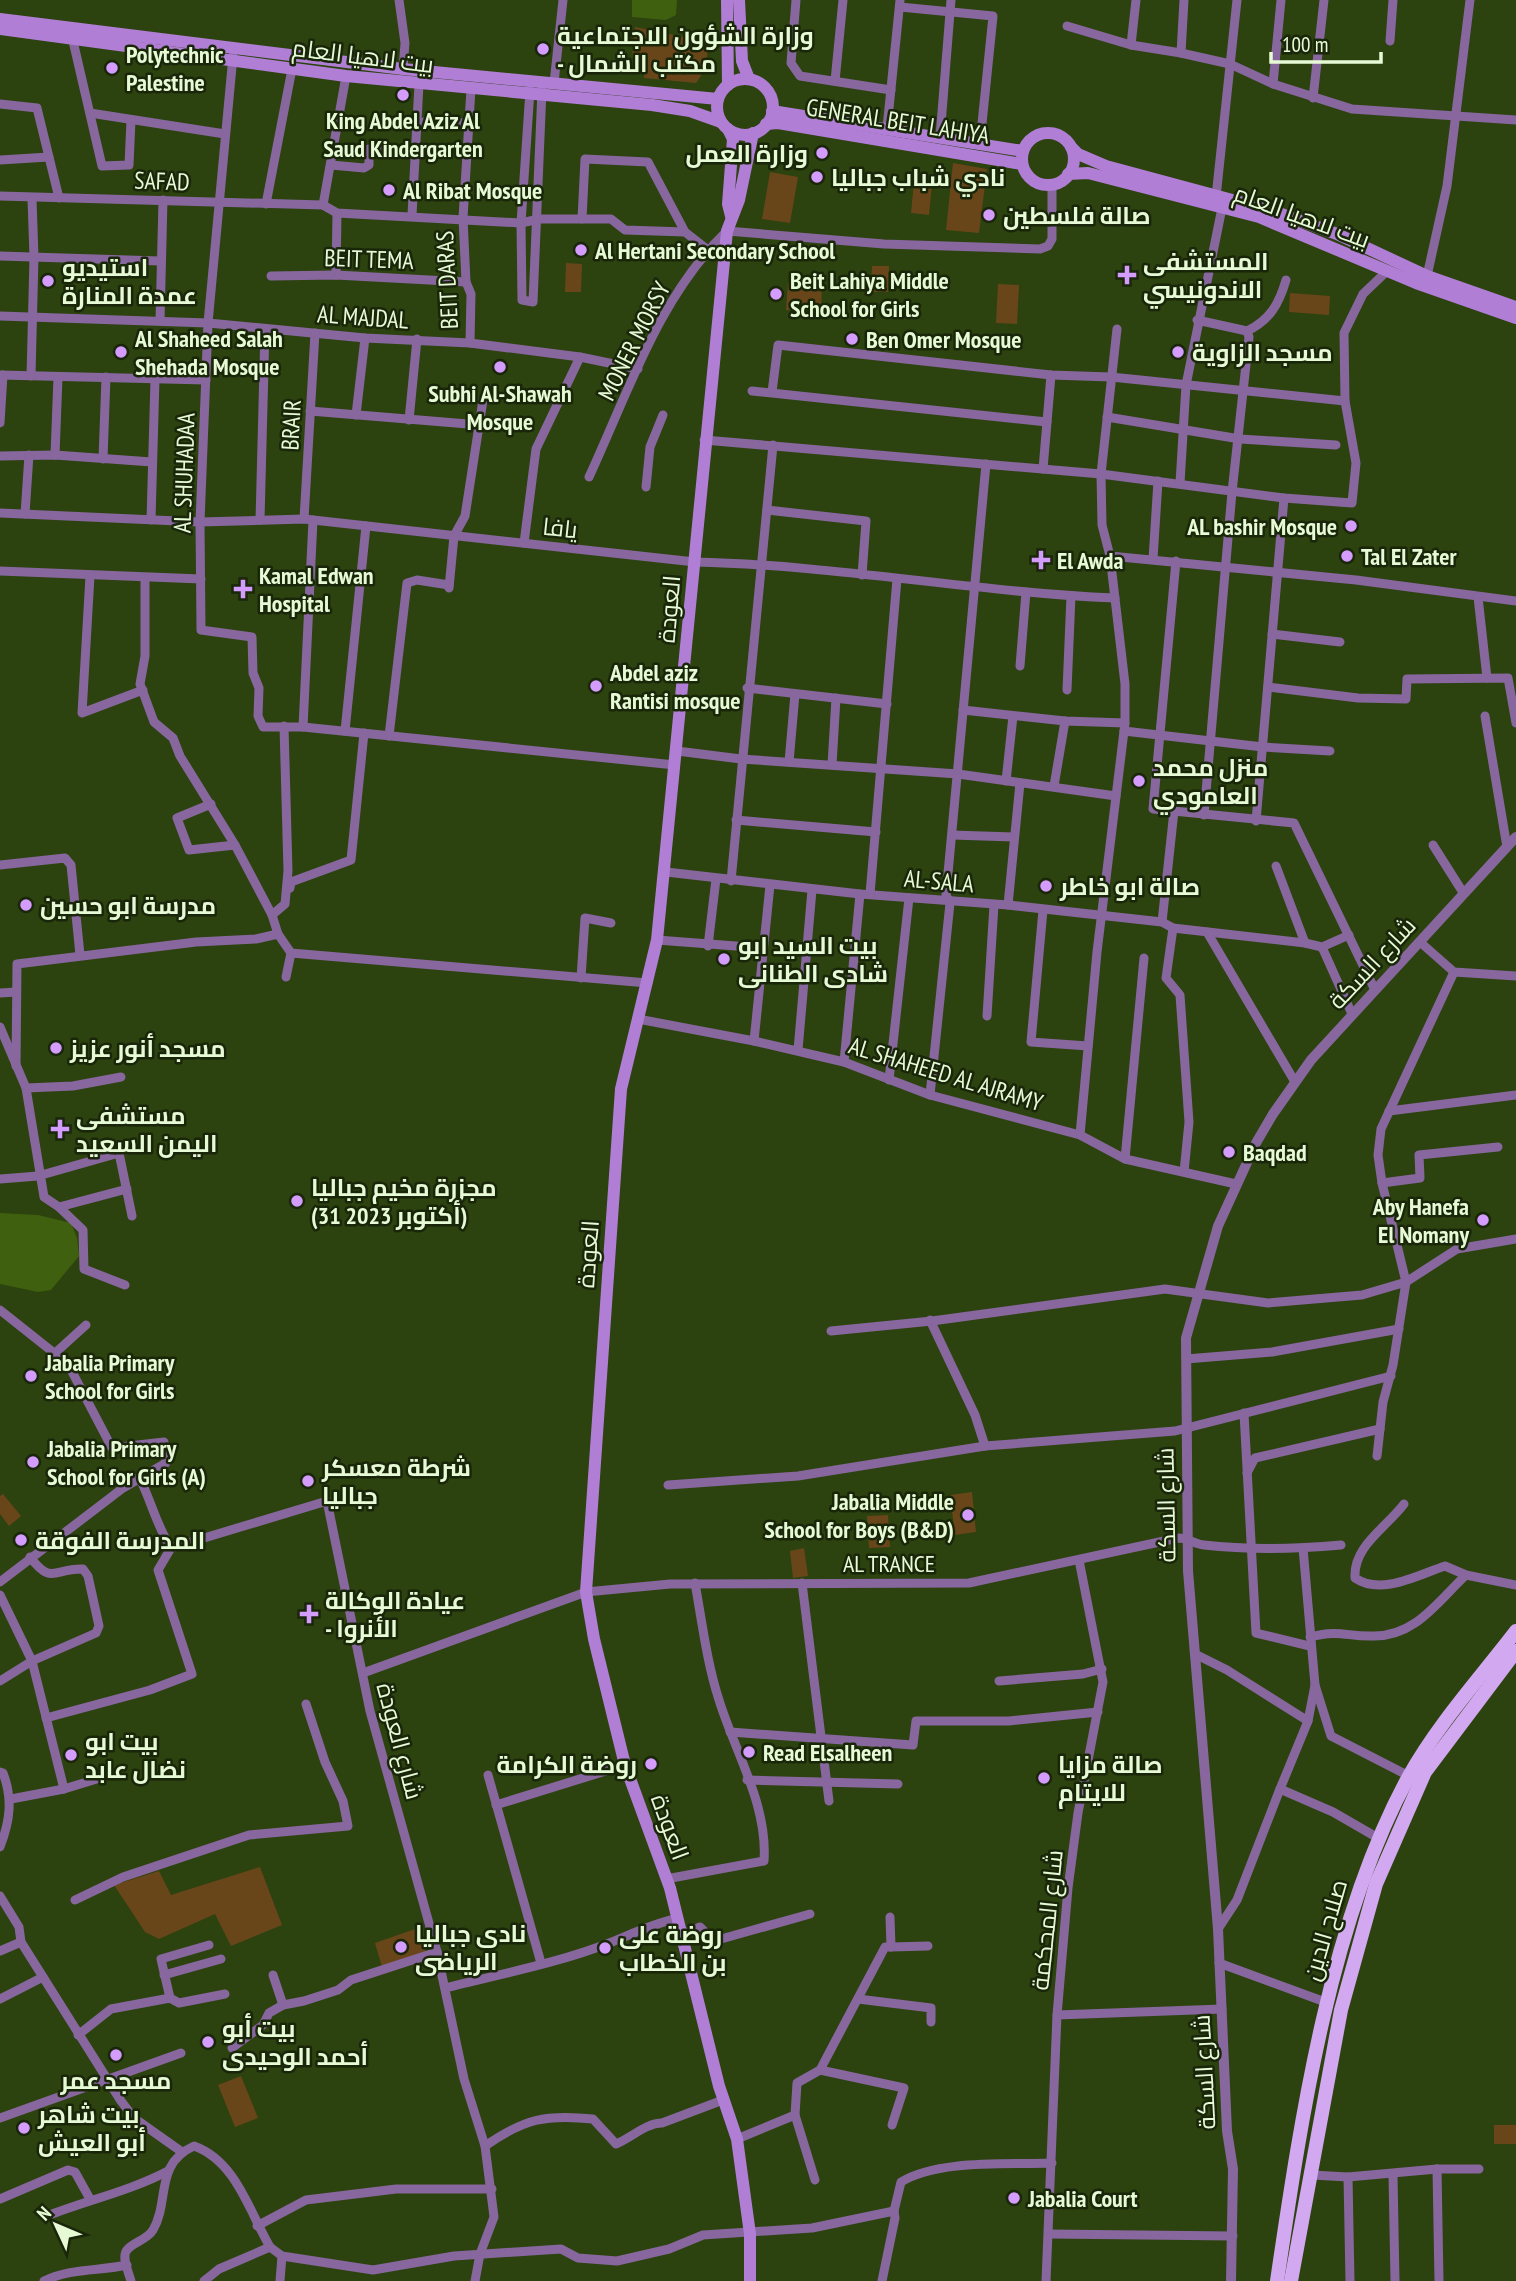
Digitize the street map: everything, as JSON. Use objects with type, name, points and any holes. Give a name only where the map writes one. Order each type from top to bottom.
[{"type":"highway","name":"صلاح الدين","points":[[1277,2281],[1328,2003],[1350,1923],[1378,1838],[1428,1745],[1516,1631]]},
{"type":"highway","name":"صلاح الدين","points":[[1291,2281],[1341,2010],[1376,1884],[1425,1772],[1516,1651]]},
{"type":"main road","points":[[727,0],[730,54],[728,85],[718,99],[725,125],[741,134],[753,133],[766,124],[772,111],[767,90],[749,79],[742,61],[739,0]]},
{"type":"main road","name":"بيت لاهيا العام","points":[[0,19],[233,55],[292,69],[346,76],[471,89],[540,87],[718,99]]},
{"type":"main road","name":"بيت لاهيا العام","points":[[0,29],[74,41],[403,69],[540,87],[690,111],[725,125]]},
{"type":"main road","points":[[728,85],[749,79]]},
{"type":"main road","name":"GENERAL BEIT LAHIYA","points":[[772,111],[980,143],[1023,158]]},
{"type":"main road","name":"GENERAL BEIT LAHIYA","points":[[766,124],[778,123],[1023,158]]},
{"type":"main road","name":"العودة","points":[[725,125],[733,139],[728,204],[731,216]]},
{"type":"main road","name":"العودة","points":[[750,2281],[750,2234],[737,2139],[723,2100],[678,1918],[625,1765],[594,1639],[586,1592],[621,1089],[657,940],[666,872],[704,440],[727,232],[739,200],[753,133]]},
{"type":"main road","points":[[1071,147],[1073,160],[1068,174],[1052,184],[1033,180],[1023,158],[1029,141],[1044,133],[1061,136],[1078,154],[1106,166],[1219,202],[1273,211],[1337,234],[1427,276],[1516,307]]},
{"type":"main road","name":"بيت لاهيا العام","points":[[1068,174],[1088,173],[1219,202],[1463,302],[1516,318]]},
{"type":"street","points":[[399,0],[405,43],[403,69]]},
{"type":"street","points":[[540,87],[539,219],[533,302],[522,300],[521,223],[540,87],[563,0]]},
{"type":"street","points":[[796,0],[791,63],[800,76],[891,90]]},
{"type":"street","points":[[835,81],[843,0]]},
{"type":"street","points":[[940,137],[951,0]]},
{"type":"street","points":[[1131,45],[1136,0]]},
{"type":"street","points":[[1181,53],[1184,0]]},
{"type":"street","points":[[1180,483],[1186,385],[1219,202],[1237,0]]},
{"type":"street","points":[[1273,84],[1281,0]]},
{"type":"street","points":[[1313,98],[1324,0]]},
{"type":"street","points":[[1390,41],[1393,0]]},
{"type":"street","points":[[1427,276],[1447,186],[1453,116],[1470,0]]},
{"type":"street","points":[[887,128],[900,3],[993,16],[980,143]]},
{"type":"street","points":[[1067,26],[1131,45],[1230,64],[1273,84],[1352,109],[1516,120]]},
{"type":"street","points":[[74,41],[102,166],[129,165],[131,120]]},
{"type":"street","name":"AL SHUHADAA","points":[[233,55],[208,323],[200,522],[201,629],[207,633],[252,637],[253,673],[259,688],[258,716],[263,727],[284,726]]},
{"type":"street","points":[[265,204],[292,69]]},
{"type":"street","points":[[346,76],[323,205],[337,213],[521,223],[539,219],[611,219],[625,230],[685,232]]},
{"type":"street","points":[[412,215],[413,151],[419,84]]},
{"type":"street","name":"BEIT DARAS","points":[[470,344],[471,294],[466,282],[463,218],[471,89]]},
{"type":"street","points":[[0,104],[37,108],[59,198]]},
{"type":"street","points":[[90,113],[225,134]]},
{"type":"street","points":[[416,122],[468,123]]},
{"type":"street","points":[[331,165],[364,168],[369,166],[369,149],[413,151]]},
{"type":"street","points":[[0,160],[49,156]]},
{"type":"street","points":[[583,219],[586,159],[649,162],[685,232],[708,250]]},
{"type":"street","points":[[727,232],[884,244],[1040,249],[1048,246],[1052,239],[1052,184]]},
{"type":"street","name":"SAFAD","points":[[0,196],[32,199],[323,205]]},
{"type":"street","points":[[31,376],[34,257],[32,199]]},
{"type":"street","points":[[160,321],[163,200]]},
{"type":"street","points":[[336,275],[337,213]]},
{"type":"street","name":"MONER MORSY","points":[[589,477],[673,300],[708,250],[727,232]]},
{"type":"street","points":[[0,256],[160,261]]},
{"type":"street","points":[[704,440],[1101,474],[1232,492],[1352,503],[1356,463],[1345,401],[1344,334],[1363,294],[1387,271]]},
{"type":"street","name":"BEIT TEMA","points":[[271,276],[336,275],[466,282]]},
{"type":"street","points":[[1197,320],[1247,331],[1261,324],[1279,304],[1286,280]]},
{"type":"street","name":"AL MAJDAL","points":[[0,316],[208,323],[365,338],[417,339],[580,357],[638,369]]},
{"type":"street","points":[[260,520],[265,329]]},
{"type":"street","points":[[1080,1135],[1101,916],[1124,727],[1125,684],[1110,556],[1102,524],[1101,474],[1117,329]]},
{"type":"street","points":[[1204,815],[1232,492],[1250,337],[1247,331]]},
{"type":"street","name":"BRAIR","points":[[303,727],[310,411],[315,333]]},
{"type":"street","points":[[356,415],[365,338]]},
{"type":"street","points":[[409,419],[417,339]]},
{"type":"street","points":[[772,392],[778,345],[1051,375],[1111,377],[1345,401]]},
{"type":"street","points":[[524,543],[536,449],[580,357]]},
{"type":"street","points":[[0,423],[1,375],[206,380]]},
{"type":"street","points":[[1043,469],[1051,375]]},
{"type":"street","points":[[55,455],[58,377]]},
{"type":"street","points":[[103,459],[106,377]]},
{"type":"street","points":[[151,520],[155,379]]},
{"type":"street","points":[[752,391],[1047,422]]},
{"type":"street","points":[[389,736],[407,583],[417,580],[449,586],[454,536],[465,516],[483,400]]},
{"type":"street","points":[[310,411],[480,425]]},
{"type":"street","points":[[646,487],[650,447],[663,415]]},
{"type":"street","points":[[1107,417],[1183,432],[1240,439],[1336,445]]},
{"type":"street","points":[[731,881],[747,688],[773,445]]},
{"type":"street","points":[[25,514],[29,455]]},
{"type":"street","points":[[0,456],[55,455],[152,463]]},
{"type":"street","points":[[930,1095],[950,903],[946,895],[986,464]]},
{"type":"street","points":[[1153,559],[1158,481]]},
{"type":"street","points":[[1256,821],[1284,498]]},
{"type":"street","points":[[767,510],[866,521],[862,575]]},
{"type":"street","name":"يافا","points":[[0,513],[200,522],[309,520],[695,562],[760,563],[1026,592],[1115,598]]},
{"type":"street","points":[[345,731],[366,526]]},
{"type":"street","points":[[1110,556],[1177,561],[1278,575],[1356,580],[1516,601]]},
{"type":"street","points":[[1177,561],[1153,809],[1294,823],[1375,990]]},
{"type":"street","points":[[0,571],[145,579],[201,579]]},
{"type":"street","points":[[90,576],[82,713],[143,690]]},
{"type":"street","points":[[145,579],[145,656],[140,684],[154,722],[173,738],[180,756],[235,845],[272,915],[278,934],[291,953],[286,977]]},
{"type":"street","points":[[844,1062],[865,894],[876,831],[897,579]]},
{"type":"street","points":[[1020,666],[1026,592]]},
{"type":"street","points":[[1067,690],[1072,596]]},
{"type":"street","points":[[1478,597],[1487,678]]},
{"type":"street","points":[[1272,634],[1340,642]]},
{"type":"street","points":[[1268,687],[1358,698],[1406,699],[1407,679],[1508,678],[1516,723]]},
{"type":"street","points":[[747,688],[887,704]]},
{"type":"street","points":[[789,762],[795,694]]},
{"type":"street","points":[[832,765],[836,698]]},
{"type":"street","points":[[963,710],[1124,727],[1209,741],[1330,751]]},
{"type":"street","points":[[1006,781],[1013,716]]},
{"type":"street","points":[[1485,716],[1507,847]]},
{"type":"street","points":[[1054,786],[1065,721]]},
{"type":"street","points":[[285,904],[288,872],[284,726],[675,765]]},
{"type":"street","points":[[272,915],[285,904],[291,882],[351,860],[364,733]]},
{"type":"street","points":[[677,751],[741,759],[958,774],[1116,796]]},
{"type":"street","points":[[1008,905],[1020,783]]},
{"type":"street","points":[[211,804],[177,818],[189,850],[235,845]]},
{"type":"street","points":[[1162,922],[1174,811]]},
{"type":"street","points":[[736,820],[876,831]]},
{"type":"street","points":[[952,835],[1014,838]]},
{"type":"street","name":"شارع السكة","points":[[1231,2281],[1233,2169],[1227,2131],[1218,1929],[1188,1538],[1186,1338],[1196,1294],[1207,1271],[1218,1226],[1256,1143],[1295,1082],[1352,1014],[1516,837]]},
{"type":"street","points":[[1433,845],[1464,894]]},
{"type":"street","points":[[0,865],[65,859],[71,865],[80,955]]},
{"type":"street","points":[[1276,866],[1305,943]]},
{"type":"street","name":"AL-SALA","points":[[666,872],[812,890],[950,903],[1008,905],[1043,911],[1162,922],[1173,928],[1322,947]]},
{"type":"street","points":[[708,946],[716,879]]},
{"type":"street","points":[[754,1041],[762,948],[771,885]]},
{"type":"street","points":[[798,1050],[812,890]]},
{"type":"street","points":[[889,1080],[909,898]]},
{"type":"street","points":[[987,1016],[994,905]]},
{"type":"street","points":[[1043,911],[1031,1042],[1088,1046]]},
{"type":"street","points":[[581,978],[585,918],[611,923]]},
{"type":"street","points":[[1173,928],[1166,978],[1180,995],[1189,1122],[1184,1172]]},
{"type":"street","points":[[1207,932],[1295,1082]]},
{"type":"street","points":[[16,1066],[17,964],[278,934]]},
{"type":"street","points":[[1349,935],[1322,947],[1352,1014]]},
{"type":"street","points":[[657,940],[708,946],[762,948]]},
{"type":"street","points":[[1420,942],[1454,972],[1516,975]]},
{"type":"street","points":[[291,953],[648,983]]},
{"type":"street","points":[[1125,1159],[1144,958]]},
{"type":"street","points":[[1377,1456],[1406,1282],[1382,1183],[1378,1155],[1381,1129],[1454,972]]},
{"type":"street","points":[[0,993],[16,992]]},
{"type":"street","name":"AL SHAHEED AL AJRAMY","points":[[638,1020],[754,1041],[844,1062],[930,1095],[1080,1135],[1125,1159],[1236,1184]]},
{"type":"street","points":[[0,1027],[26,1088],[38,1176],[44,1197],[83,1230],[84,1269],[125,1285]]},
{"type":"street","points":[[26,1088],[73,1086],[121,1077]]},
{"type":"street","points":[[1389,1111],[1516,1095]]},
{"type":"street","points":[[1382,1183],[1420,1178],[1419,1155],[1498,1147]]},
{"type":"street","points":[[0,1179],[38,1176],[119,1153],[132,1216]]},
{"type":"street","points":[[59,1207],[127,1189]]},
{"type":"street","points":[[831,1331],[1165,1289],[1268,1303],[1362,1295],[1406,1282],[1457,1249],[1516,1239]]},
{"type":"street","points":[[0,1310],[68,1364],[112,1448],[164,1442],[166,1463],[139,1477],[0,1581]]},
{"type":"street","points":[[929,1319],[985,1446]]},
{"type":"street","points":[[54,1354],[86,1325]]},
{"type":"street","points":[[1186,1359],[1272,1352],[1399,1329]]},
{"type":"street","points":[[668,1486],[798,1476],[985,1446],[1162,1432],[1391,1376]]},
{"type":"street","points":[[1244,1413],[1249,1548],[1256,1633],[1310,1641],[1338,1631],[1372,1637],[1395,1634],[1426,1617],[1466,1575]]},
{"type":"street","points":[[1246,1474],[1255,1458],[1380,1429]]},
{"type":"street","points":[[46,1718],[150,1690],[192,1674],[158,1570],[172,1548],[163,1536],[153,1504],[139,1477]]},
{"type":"street","name":"شارع العودة","points":[[172,1548],[327,1501],[370,1711],[437,1952],[464,2079],[485,2146],[494,2217],[480,2254],[475,2281]]},
{"type":"street","points":[[1404,1504],[1391,1522],[1364,1546],[1354,1565],[1355,1578],[1364,1584],[1383,1586],[1445,1566],[1466,1575],[1516,1585]]},
{"type":"street","points":[[1188,1538],[1199,1545],[1249,1548],[1341,1545]]},
{"type":"street","name":"AL TRANCE","points":[[363,1674],[586,1592],[644,1585],[695,1583],[969,1583],[1188,1538]]},
{"type":"street","points":[[1218,1929],[1237,1900],[1308,1721],[1316,1668],[1310,1641],[1303,1548]]},
{"type":"street","points":[[0,1681],[32,1661],[96,1633],[99,1626],[88,1576],[83,1569],[51,1576],[41,1572],[30,1557]]},
{"type":"street","name":"شارع المحكمة","points":[[1046,2281],[1057,2015],[1070,1868],[1103,1682],[1079,1560]]},
{"type":"street","points":[[666,1879],[764,1861],[765,1841],[718,1698],[695,1583]]},
{"type":"street","points":[[802,1583],[829,1780],[829,1801]]},
{"type":"street","points":[[0,1595],[32,1661],[64,1789]]},
{"type":"street","points":[[1195,1654],[1227,1670],[1308,1721]]},
{"type":"street","points":[[999,1681],[1083,1674],[1101,1669]]},
{"type":"street","points":[[1315,1685],[1331,1736],[1409,1776]]},
{"type":"street","points":[[75,1900],[123,1877],[249,1835],[348,1825],[343,1801],[325,1762],[306,1704]]},
{"type":"street","points":[[730,1732],[913,1745],[916,1721],[1009,1721],[1098,1713]]},
{"type":"street","points":[[496,1805],[625,1765]]},
{"type":"street","points":[[0,1772],[3,1773],[11,1799],[9,1824],[0,1847]]},
{"type":"street","points":[[488,1775],[541,1963]]},
{"type":"street","points":[[11,1799],[64,1789],[100,1778]]},
{"type":"street","points":[[747,1780],[829,1780],[898,1784]]},
{"type":"street","points":[[1280,1789],[1333,1812],[1378,1838]]},
{"type":"street","points":[[0,1896],[19,1927],[21,1942],[105,2079],[134,2118],[182,2152]]},
{"type":"street","points":[[681,1935],[701,1927],[714,1941],[810,1914]]},
{"type":"street","points":[[890,1917],[891,1947]]},
{"type":"street","points":[[445,1988],[612,1942],[646,1925],[678,1918]]},
{"type":"street","points":[[0,1951],[21,1942]]},
{"type":"street","points":[[170,1998],[161,1959],[209,1945]]},
{"type":"street","points":[[815,2180],[795,2115],[797,2082],[820,2070],[885,1947],[928,1946]]},
{"type":"street","points":[[232,2048],[262,2025],[269,2013],[283,2005],[338,1990],[351,1980],[437,1952]]},
{"type":"street","points":[[164,1975],[221,1959]]},
{"type":"street","points":[[1219,1963],[1328,2003]]},
{"type":"street","points":[[273,1975],[283,2005]]},
{"type":"street","points":[[0,1999],[43,1977]]},
{"type":"street","points":[[78,2035],[111,2009],[170,1998],[179,2003],[225,1994]]},
{"type":"street","points":[[858,1998],[931,2008],[931,2022]]},
{"type":"street","points":[[1057,2015],[1222,2009]]},
{"type":"street","points":[[0,2118],[181,2053]]},
{"type":"street","points":[[820,2070],[904,2088],[892,2125]]},
{"type":"street","points":[[485,2146],[514,2125],[546,2116],[593,2119],[616,2144],[636,2136],[654,2123],[662,2123],[723,2100]]},
{"type":"street","points":[[737,2139],[795,2115]]},
{"type":"street","points":[[131,2281],[127,2250],[153,2230],[168,2171],[182,2152],[194,2147],[212,2153],[225,2167],[270,2248],[282,2256],[373,2270],[480,2254],[562,2249],[578,2258],[617,2261],[661,2252],[703,2235],[812,2228],[894,2211]]},
{"type":"street","points":[[882,2281],[901,2182],[940,2168],[1052,2163]]},
{"type":"street","points":[[1312,2175],[1348,2178],[1437,2169],[1479,2169]]},
{"type":"street","points":[[1437,2169],[1440,2281]]},
{"type":"street","points":[[0,2199],[68,2170],[75,2172],[90,2199]]},
{"type":"street","points":[[47,2216],[90,2199],[139,2186],[168,2171]]},
{"type":"street","points":[[1392,2175],[1395,2281]]},
{"type":"street","points":[[1348,2178],[1350,2281]]},
{"type":"street","points":[[257,2226],[306,2200],[318,2198],[397,2189],[492,2189]]},
{"type":"street","points":[[1049,2234],[1233,2236]]},
{"type":"street","points":[[204,2281],[219,2269],[270,2248]]},
{"type":"street","points":[[280,2281],[282,2256]]},
{"type":"street","points":[[44,2281],[88,2269],[104,2270],[127,2265]]},
{"type":"shaded area","points":[[632,0],[677,0],[676,15],[666,20],[632,17]]},
{"type":"shaded area","points":[[635,27],[709,42],[705,70],[696,83],[644,78],[645,58],[632,57]]},
{"type":"shaded area","points":[[953,163],[987,169],[979,233],[946,230]]},
{"type":"shaded area","points":[[770,172],[798,177],[790,223],[762,219]]},
{"type":"shaded area","points":[[914,181],[932,183],[929,215],[911,213]]},
{"type":"shaded area","points":[[566,263],[582,264],[581,292],[565,292]]},
{"type":"shaded area","points":[[872,266],[889,266],[888,292],[871,292]]},
{"type":"shaded area","points":[[788,282],[822,283],[821,311],[786,310]]},
{"type":"shaded area","points":[[998,284],[1019,285],[1017,324],[996,323]]},
{"type":"shaded area","points":[[1290,293],[1330,296],[1329,315],[1289,312]]},
{"type":"shaded area","points":[[0,1213],[38,1215],[71,1223],[77,1238],[79,1256],[51,1290],[38,1292],[0,1284]]},
{"type":"shaded area","points":[[972,1492],[976,1532],[955,1535],[950,1495]]},
{"type":"shaded area","points":[[3,1494],[21,1516],[9,1526],[0,1514],[0,1496]]},
{"type":"shaded area","points":[[888,1515],[890,1547],[869,1548],[867,1516]]},
{"type":"shaded area","points":[[804,1548],[808,1576],[793,1578],[790,1551]]},
{"type":"shaded area","points":[[260,1867],[282,1925],[231,1946],[215,1914],[159,1939],[145,1932],[114,1885],[159,1871],[171,1895]]},
{"type":"shaded area","name":"نادى جباليا الرياضى","points":[[418,1928],[426,1952],[382,1967],[375,1943]]},
{"type":"shaded area","points":[[241,2076],[258,2118],[235,2127],[218,2085]]},
{"type":"shaded area","points":[[1494,2125],[1516,2125],[1516,2144],[1494,2144]]},
{"type":"place","name":"وزارة الشؤون الاجتماعية - مكتب الشمال","points":[[543,49]]},
{"type":"place","name":"Polytechnic Palestine","points":[[112,68]]},
{"type":"place","name":"King Abdel Aziz Al Saud Kindergarten","points":[[403,95]]},
{"type":"place","name":"وزارة العمل","points":[[822,153]]},
{"type":"place","name":"نادي شباب جباليا","points":[[817,177]]},
{"type":"place","name":"Al Ribat Mosque","points":[[389,190]]},
{"type":"place","name":"صالة فلسطين","points":[[989,215]]},
{"type":"place","name":"Al Hertani Secondary School","points":[[581,250]]},
{"type":"place","name":"المستشفى الاندونيسي","points":[[1127,275]]},
{"type":"place","name":"استيديو عمدة المنارة","points":[[48,281]]},
{"type":"place","name":"Beit Lahiya Middle School for Girls","points":[[776,294]]},
{"type":"place","name":"Ben Omer Mosque","points":[[852,339]]},
{"type":"place","name":"Al Shaheed Salah Shehada Mosque","points":[[121,352]]},
{"type":"place","name":"مسجد الزاوية","points":[[1178,352]]},
{"type":"place","name":"Subhi Al-Shawah Mosque","points":[[500,367]]},
{"type":"place","name":"AL bashir Mosque","points":[[1351,526]]},
{"type":"place","name":"Tal El Zater","points":[[1347,556]]},
{"type":"place","name":"El Awda","points":[[1041,560]]},
{"type":"place","name":"Kamal Edwan Hospital","points":[[243,589]]},
{"type":"place","name":"Abdel aziz Rantisi mosque","points":[[596,686]]},
{"type":"place","name":"منزل محمد العامودي","points":[[1139,781]]},
{"type":"place","name":"صالة ابو خاطر","points":[[1046,886]]},
{"type":"place","name":"مدرسة ابو حسين","points":[[26,905]]},
{"type":"place","name":"بيت السيد ابو شادى الطنانى","points":[[724,959]]},
{"type":"place","name":"مسجد أنور عزيز","points":[[56,1048]]},
{"type":"place","name":"مستشفى اليمن السعيد","points":[[60,1129]]},
{"type":"place","name":"Baqdad","points":[[1229,1152]]},
{"type":"place","name":"مجزرة مخيم جباليا (31 أكتوبر 2023)","points":[[297,1201]]},
{"type":"place","name":"Aby Hanefa El Nomany","points":[[1483,1220]]},
{"type":"place","name":"Jabalia Primary School for Girls","points":[[31,1376]]},
{"type":"place","name":"Jabalia Primary School for Girls (A)","points":[[33,1462]]},
{"type":"place","name":"شرطة معسكر جباليا","points":[[308,1481]]},
{"type":"place","name":"Jabalia Middle School for Boys (B&D)","points":[[968,1515]]},
{"type":"place","name":"المدرسة الفوقة","points":[[21,1540]]},
{"type":"place","name":"عيادة الوكالة - الأنروا","points":[[309,1614]]},
{"type":"place","name":"Read Elsalheen","points":[[749,1752]]},
{"type":"place","name":"بيت ابو نضال عابد","points":[[71,1755]]},
{"type":"place","name":"روضة الكرامة","points":[[651,1764]]},
{"type":"place","name":"صالة مزايا للايتام","points":[[1044,1778]]},
{"type":"place","name":"نادى جباليا الرياضى","points":[[401,1947]]},
{"type":"place","name":"روضة على بن الخطاب","points":[[605,1948]]},
{"type":"place","name":"بيت أبو أحمد الوحيدى","points":[[208,2042]]},
{"type":"place","name":"مسجد عمر","points":[[116,2055]]},
{"type":"place","name":"بيت شاهر أبو العيش","points":[[24,2128]]},
{"type":"place","name":"Jabalia Court","points":[[1014,2198]]}]
